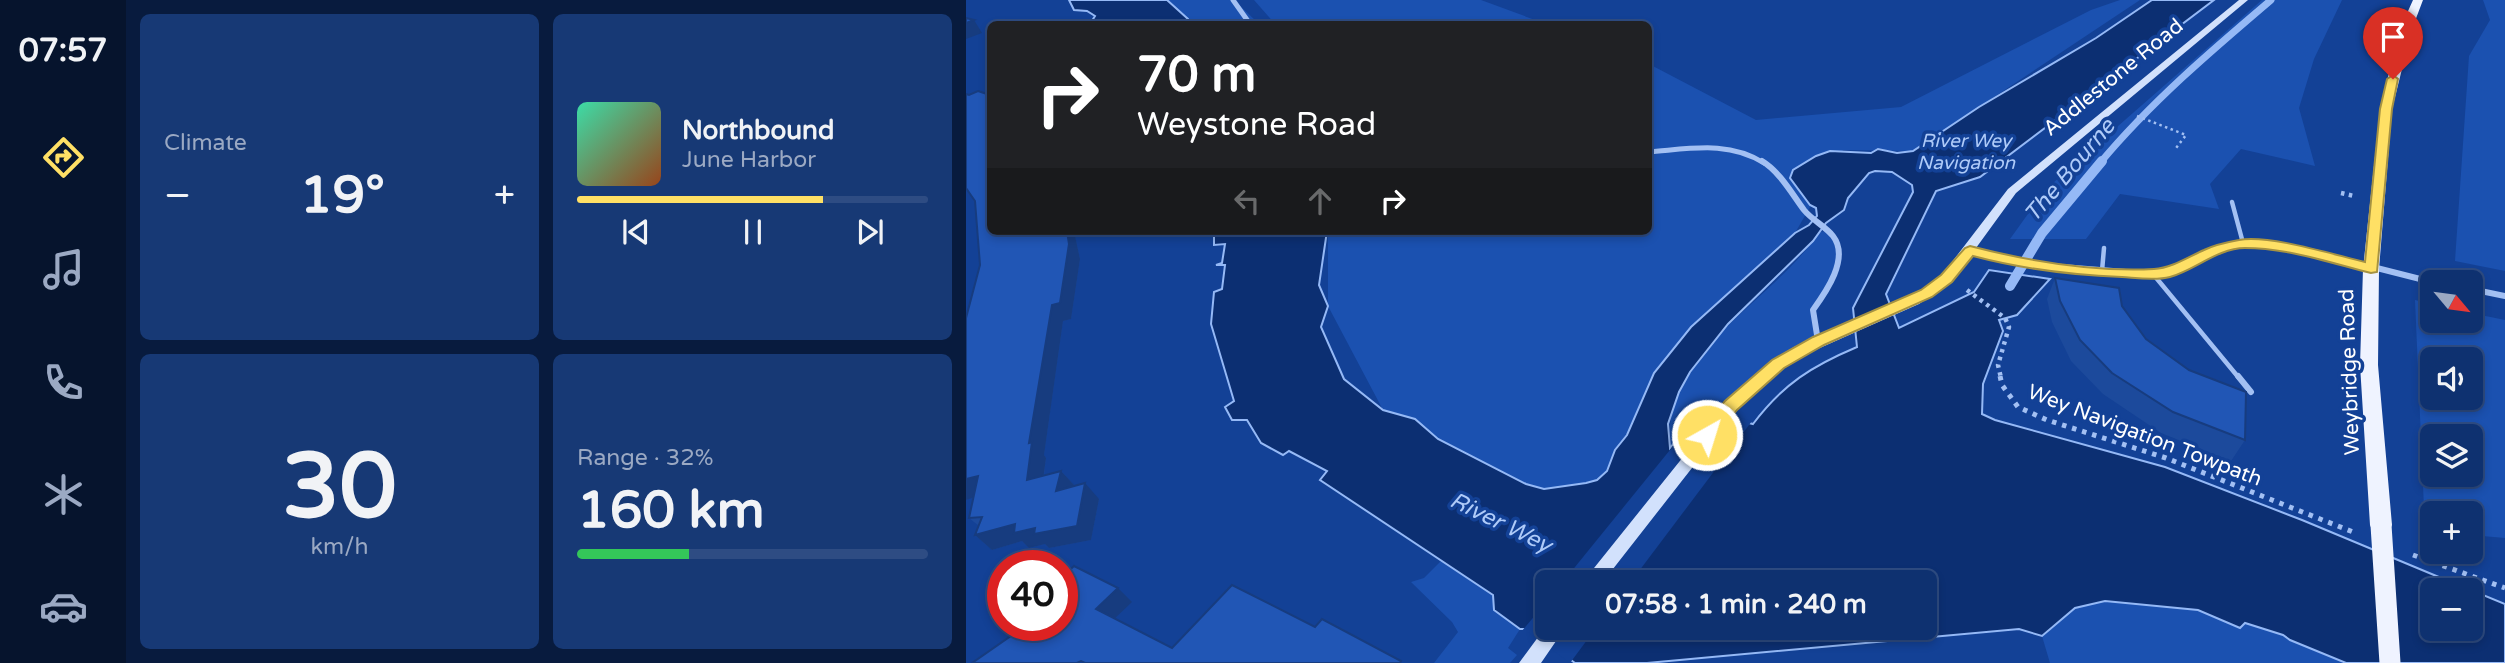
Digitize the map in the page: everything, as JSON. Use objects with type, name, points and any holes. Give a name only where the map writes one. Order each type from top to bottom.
[{"type":"main road","name":"Weybridge Road","points":[[2390,663],[2369,365],[2371,269],[2386,109],[2406,29],[2418,0]]},
{"type":"street","points":[[1233,0],[1248,21]]},
{"type":"street","name":"Addlestone Road","points":[[1601,570],[1724,414],[1778,364],[1822,339],[1914,301],[1947,278],[1970,251],[2012,191],[2244,0]]},
{"type":"street","points":[[1652,152],[1721,146],[1749,153],[1771,167],[1809,216],[1834,237],[1839,256],[1829,287],[1814,310],[1822,339]]},
{"type":"street","points":[[1970,251],[2012,262],[2153,274],[2168,272],[2213,251],[2243,243],[2299,250],[2420,279]]},
{"type":"street","points":[[2483,291],[2505,296]]},
{"type":"street","points":[[1528,663],[1546,640]]},
{"type":"lane","points":[[2232,202],[2243,243]]},
{"type":"lane","points":[[2102,271],[2104,248]]},
{"type":"lane","points":[[2153,274],[2251,392]]},
{"type":"path","points":[[2151,120],[2186,135],[2176,148]]},
{"type":"path","name":"Wey Navigation Towpath","points":[[1963,288],[2005,318],[2009,327],[2008,338],[1998,365],[2002,385],[2018,407],[2048,420],[2166,458],[2272,500]]},
{"type":"shaded area","points":[[1168,0],[1234,0],[1256,21],[1181,21]]},
{"type":"shaded area","points":[[1254,0],[1481,0],[1538,21],[1272,21]]},
{"type":"shaded area","points":[[2120,0],[2140,0],[1913,151],[1843,150],[1795,233],[1691,327],[1654,373],[1627,435],[1615,450],[1607,471],[1597,480],[1544,489],[1526,484],[1383,410],[1328,306],[1328,235],[1652,235],[1652,66],[1756,120],[1901,107],[2091,10]]},
{"type":"shaded area","points":[[2262,0],[2342,0],[2314,59],[2299,108],[2315,166],[2241,149],[2210,184],[2219,209],[2120,194],[2086,239],[2010,239],[2045,190]]},
{"type":"shaded area","points":[[2483,0],[2505,0],[2505,271],[2455,261],[2469,56],[2490,20]]},
{"type":"shaded area","points":[[1827,231],[1838,250],[1838,260],[1831,281],[1813,310],[1818,341],[1777,361],[1720,409],[1700,410],[1670,449],[1672,414],[1683,383],[1702,355],[1724,330],[1799,258],[1819,232]]},
{"type":"shaded area","points":[[2415,300],[2420,301],[2420,333],[2483,333],[2483,315],[2505,320],[2505,538],[2483,536],[2483,501],[2424,501],[2423,487],[2483,487],[2483,424],[2420,424]]},
{"type":"shaded area","points":[[1441,561],[1493,595],[1494,610],[1520,629],[1508,648],[1517,655],[1510,663],[1434,663],[1458,632],[1452,622],[1411,582],[1424,578]]},
{"type":"shaded area","points":[[2105,601],[2198,610],[2240,628],[2245,623],[2283,635],[2346,663],[2050,663],[2042,636],[2075,608]]},
{"type":"water","points":[[1069,0],[1167,0],[1188,21],[1092,21],[1095,16],[1087,11],[1074,10]]},
{"type":"water","points":[[2152,0],[2214,0],[1980,177],[1936,191],[1886,294],[1899,328],[1974,292],[1989,270],[2050,279],[2017,315],[1999,320],[2003,331],[1983,384],[1982,414],[1995,420],[2165,467],[2441,578],[2420,578],[2420,641],[2483,641],[2483,595],[2505,604],[2505,663],[2346,663],[2283,635],[2245,623],[2240,628],[2198,610],[2105,601],[2075,608],[2042,636],[2019,629],[1937,636],[1937,570],[1535,570],[1535,633],[1529,629],[1520,629],[1494,610],[1493,595],[1320,480],[1327,471],[1289,451],[1283,455],[1261,443],[1247,420],[1232,420],[1225,407],[1234,401],[1211,324],[1214,292],[1222,289],[1225,265],[1216,265],[1222,263],[1225,244],[1214,245],[1214,235],[1326,235],[1319,285],[1328,306],[1321,327],[1344,379],[1383,410],[1415,419],[1438,439],[1526,484],[1544,489],[1597,480],[1607,471],[1615,450],[1627,435],[1654,373],[1691,327],[1817,216],[1816,208],[1810,205],[1790,178],[1793,170],[1830,151],[1913,151],[1979,107],[2096,38]],"holes":[[[1892,172],[1912,185],[1913,192],[1853,308],[1857,347],[1826,361],[1799,378],[1787,387],[1753,424],[1700,410],[1670,448],[1668,424],[1679,392],[1690,372],[1728,324],[1813,241],[1826,223],[1844,210],[1848,198],[1869,173]]]},
{"type":"water","points":[[1544,640],[1899,640],[1647,663],[1575,663]]},
{"type":"pier","points":[[1704,408],[1752,421],[1640,570],[1573,570]]},
{"type":"pier","points":[[1535,615],[1535,637],[1528,632],[1521,632]]},
{"type":"pier","points":[[1539,640],[1587,640],[1570,663]]},
{"type":"building","points":[[978,91],[987,94],[987,235],[1068,235],[1069,244],[1060,303],[1052,305],[1029,443],[1032,442],[1027,480],[1061,471],[1056,491],[1085,483],[1077,526],[1034,534],[1035,528],[1014,533],[1015,524],[975,535],[982,517],[969,518],[978,476],[966,479],[966,318],[980,265],[975,201],[966,188],[966,94]]},
{"type":"building","points":[[2055,278],[2119,288],[2122,306],[2146,339],[2189,370],[2246,392],[2245,440],[2173,412],[2112,373],[2080,340],[2060,301]]},
{"type":"building","points":[[1078,568],[1118,588],[1096,609],[1172,648],[1232,585],[1315,627],[1322,619],[1401,661],[1400,663],[972,663],[1004,641],[1078,641]]},
{"type":"waterway","name":"The Bourne","points":[[2100,163],[2161,98],[2271,0]]},
{"type":"waterway","name":"The Bourne","points":[[2010,286],[2042,233],[2102,161]]},
{"type":"route","points":[[1707,435],[1731,405],[1778,364],[1818,341],[1914,301],[1947,278],[1970,251],[2012,262],[2153,274],[2180,268],[2213,251],[2243,243],[2299,250],[2371,269],[2386,109],[2393,79]]},
{"type":"water label","name":"River Wey Navigation","points":[[1966,151]]},
{"type":"water label","name":"River Wey","points":[[1501,522]]}]
